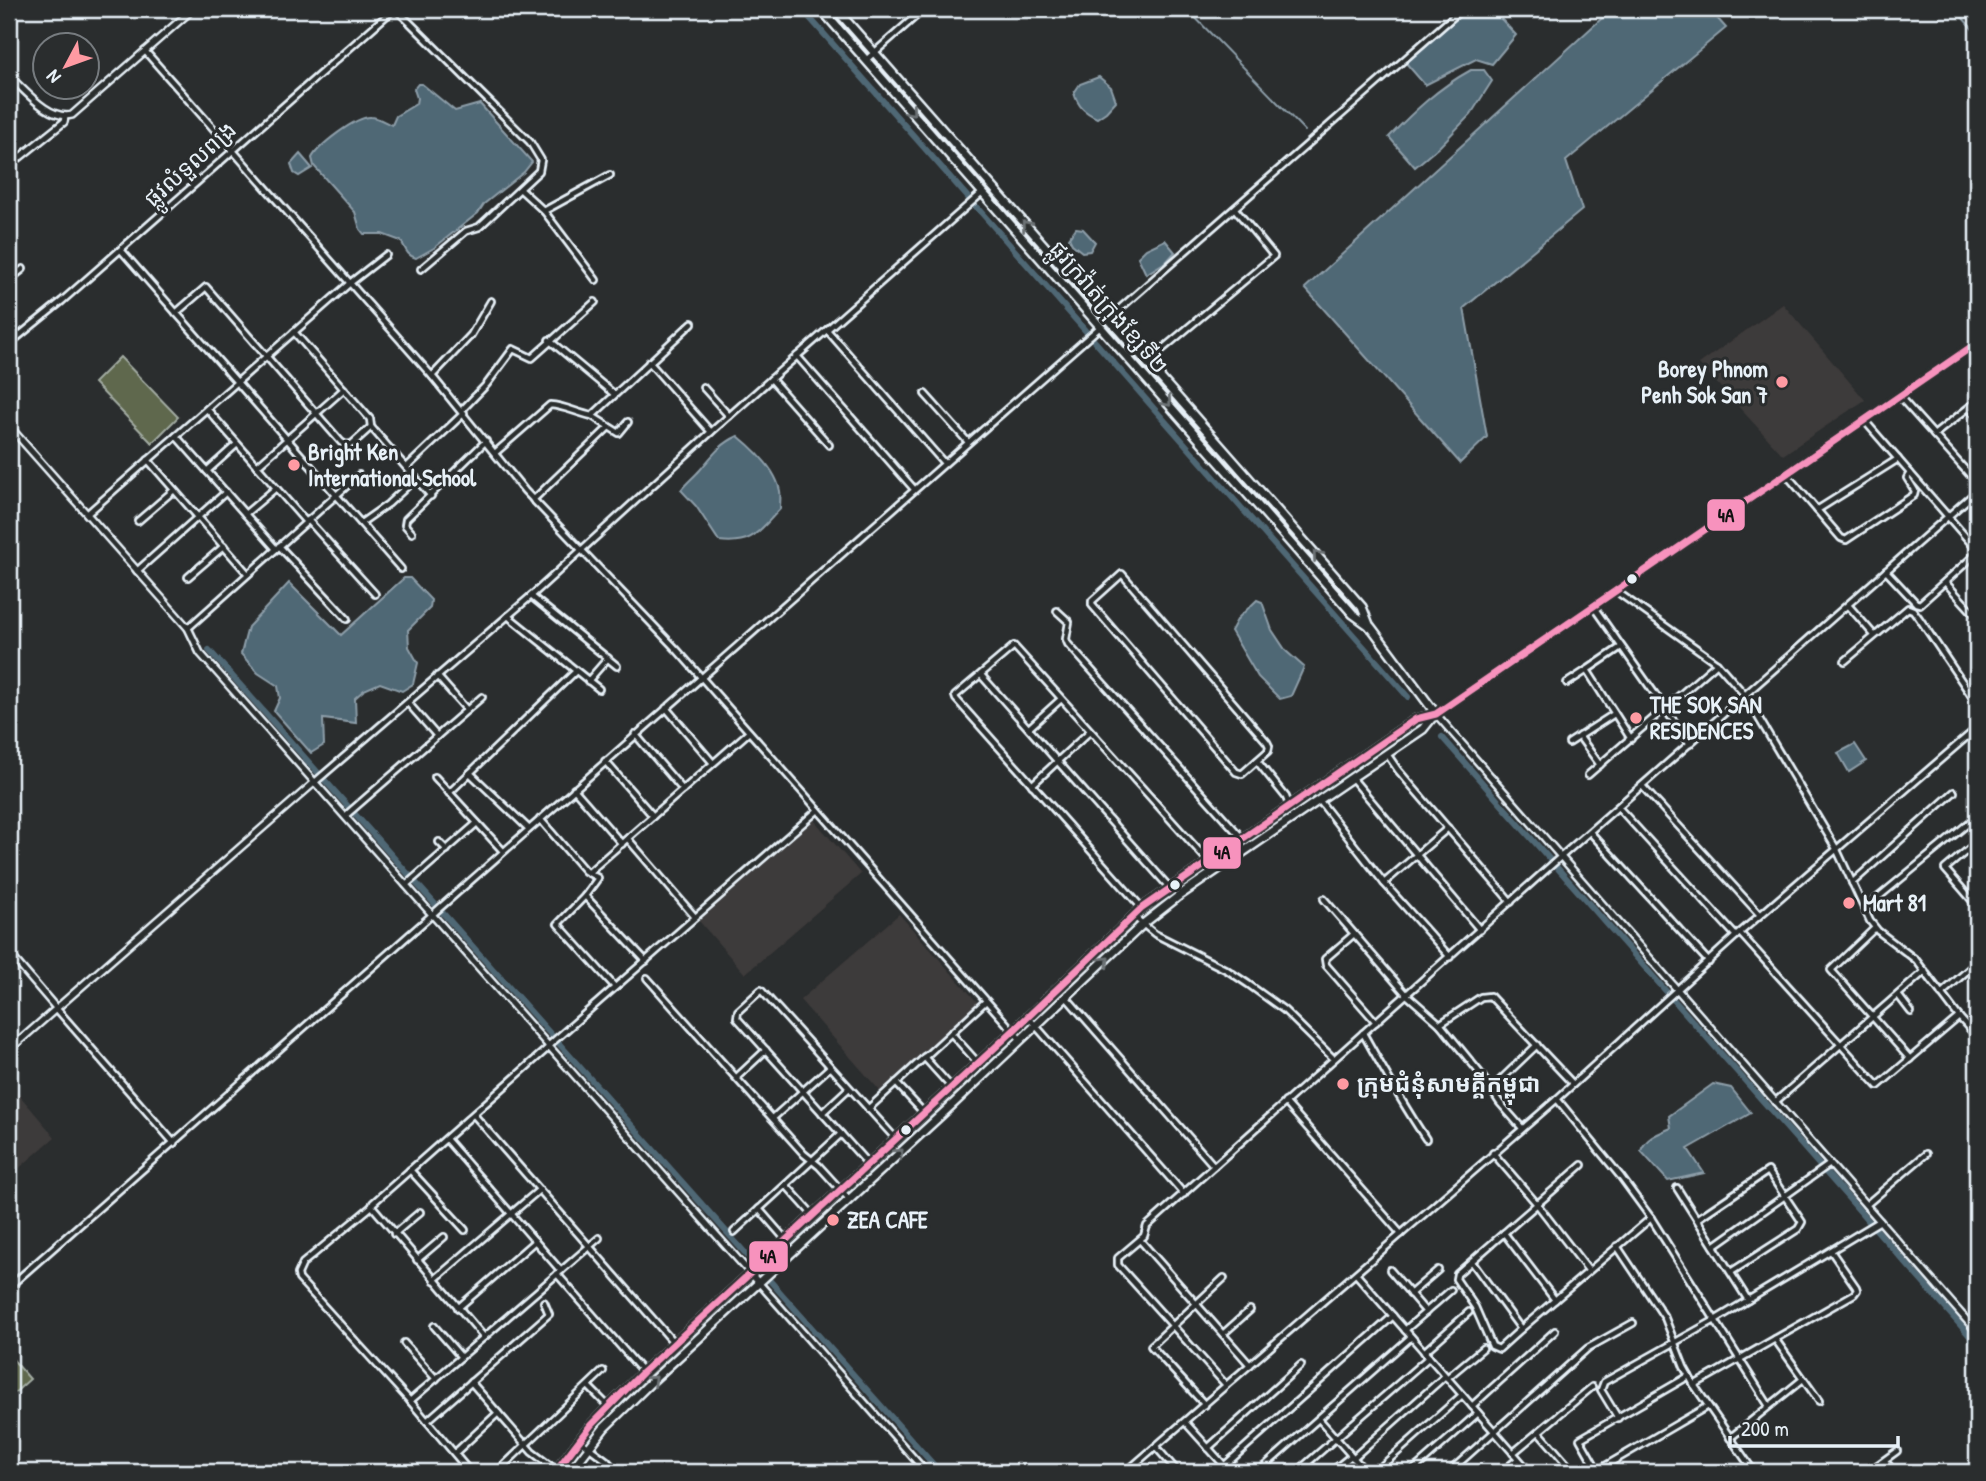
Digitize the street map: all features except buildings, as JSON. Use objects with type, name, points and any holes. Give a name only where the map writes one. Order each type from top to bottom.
[{"type":"main road","name":"ផ្លូវក្រវ៉ាត់ក្រុងខ្សែទី២","points":[[821,9],[980,195],[1353,614],[1370,627]]},
{"type":"main road","name":"ផ្លូវក្រវ៉ាត់ក្រុងខ្សែទី២","points":[[836,9],[1362,607],[1370,627],[1436,714]]},
{"type":"main road","points":[[980,195],[991,185]]},
{"type":"main road","points":[[1100,327],[1108,319]]},
{"type":"main road","points":[[570,1472],[618,1413],[1022,1040],[1143,924],[1180,895],[1423,729],[1436,714],[1977,343]]},
{"type":"main road","points":[[556,1471],[608,1406],[643,1372],[1013,1031],[1142,908],[1416,719],[1436,714]]},
{"type":"street","points":[[9,76],[51,113],[65,117],[78,110],[193,9]]},
{"type":"street","points":[[395,9],[530,142],[541,160],[539,171],[521,190],[479,228],[466,231],[421,269]]},
{"type":"street","name":"ផ្លូវលំទួលពង្រ","points":[[9,344],[121,250],[232,149],[395,9]]},
{"type":"street","points":[[866,60],[924,9]]},
{"type":"street","points":[[1108,319],[1462,9]]},
{"type":"street","points":[[1970,9],[1977,17]]},
{"type":"street","points":[[145,51],[432,376],[533,500],[678,651],[1022,1040]]},
{"type":"street","points":[[9,166],[64,122],[65,117]]},
{"type":"street","points":[[544,211],[610,175]]},
{"type":"street","points":[[521,190],[544,211],[596,280]]},
{"type":"street","points":[[9,1050],[316,780],[531,596],[711,432],[980,195]]},
{"type":"street","points":[[1146,362],[1274,256],[1235,209]]},
{"type":"street","points":[[121,250],[401,569]]},
{"type":"street","points":[[87,514],[350,283],[386,255]]},
{"type":"street","points":[[9,280],[23,269]]},
{"type":"street","points":[[176,313],[206,287],[346,445],[372,427]]},
{"type":"street","points":[[432,376],[471,335],[492,301]]},
{"type":"street","points":[[407,467],[463,412],[513,349],[531,358],[595,302]]},
{"type":"street","points":[[592,416],[692,323]]},
{"type":"street","points":[[9,1287],[1100,327]]},
{"type":"street","points":[[827,330],[944,463]]},
{"type":"street","points":[[294,332],[370,419],[372,427],[431,496]]},
{"type":"street","points":[[549,340],[614,394]]},
{"type":"street","points":[[797,356],[914,489]]},
{"type":"street","points":[[649,361],[711,432]]},
{"type":"street","points":[[771,379],[829,445]]},
{"type":"street","points":[[704,387],[729,416]]},
{"type":"street","points":[[257,466],[344,389]]},
{"type":"street","points":[[925,394],[968,442]]},
{"type":"street","points":[[1899,396],[1977,483]]},
{"type":"street","points":[[1934,435],[1977,401]]},
{"type":"street","points":[[495,453],[550,405],[561,405],[577,413],[592,416],[620,433],[628,422]]},
{"type":"street","points":[[1969,408],[1977,417]]},
{"type":"street","points":[[206,409],[375,594]]},
{"type":"street","points":[[1864,420],[1977,552],[1918,604],[1886,571]]},
{"type":"street","points":[[9,426],[188,628],[200,653],[764,1278],[926,1472]]},
{"type":"street","points":[[533,500],[609,428]]},
{"type":"street","points":[[176,436],[245,514],[347,619]]},
{"type":"street","points":[[412,533],[405,525],[406,519],[486,441]]},
{"type":"street","points":[[207,471],[237,444]]},
{"type":"street","points":[[148,460],[248,574]]},
{"type":"street","points":[[1817,510],[1898,460]]},
{"type":"street","points":[[1786,474],[1841,538],[1846,540],[1914,495],[1915,491],[1907,478],[1910,473]]},
{"type":"street","points":[[188,628],[359,475]]},
{"type":"street","points":[[361,523],[416,478]]},
{"type":"street","points":[[245,514],[276,488]]},
{"type":"street","points":[[138,521],[174,489]]},
{"type":"street","points":[[1226,1385],[1118,1265],[1118,1258],[1144,1236],[1147,1226],[1333,1058],[1977,491]]},
{"type":"street","points":[[137,571],[226,492]]},
{"type":"street","points":[[188,577],[224,546]]},
{"type":"street","points":[[1118,576],[1125,576],[1267,742],[1268,751],[1257,761],[1242,774],[1237,772],[1094,609],[1092,601],[1118,576]]},
{"type":"street","points":[[1945,582],[1977,617]]},
{"type":"street","points":[[1615,591],[1717,663],[1745,695],[1837,850],[1875,928],[1916,960],[1977,1037]]},
{"type":"street","points":[[531,596],[617,666]]},
{"type":"street","points":[[1848,605],[1874,635]]},
{"type":"street","points":[[1593,606],[1690,744]]},
{"type":"street","points":[[1845,661],[1908,608],[1913,610],[1977,704]]},
{"type":"street","points":[[1057,611],[1069,622],[1066,639],[1068,644],[1242,838]]},
{"type":"street","points":[[508,616],[599,689]]},
{"type":"street","points":[[1142,908],[956,699],[956,696],[1014,646],[1208,861]]},
{"type":"street","points":[[1567,683],[1621,646]]},
{"type":"street","points":[[588,681],[608,658]]},
{"type":"street","points":[[1588,775],[1717,663]]},
{"type":"street","points":[[1587,670],[1631,738]]},
{"type":"street","points":[[449,793],[576,671]]},
{"type":"street","points":[[981,675],[1169,887]]},
{"type":"street","points":[[437,676],[467,710]]},
{"type":"street","points":[[346,815],[482,697]]},
{"type":"street","points":[[1029,728],[1061,699]]},
{"type":"street","points":[[407,702],[437,736]]},
{"type":"street","points":[[666,708],[713,763]]},
{"type":"street","points":[[1569,743],[1614,713]]},
{"type":"street","points":[[1436,714],[1559,859],[1866,1206],[1876,1224],[1977,1332]]},
{"type":"street","points":[[1126,1472],[1557,1099],[1760,915],[1977,728]]},
{"type":"street","points":[[589,872],[750,732]]},
{"type":"street","points":[[1032,785],[1089,732]]},
{"type":"street","points":[[635,734],[683,790]]},
{"type":"street","points":[[1579,736],[1600,765]]},
{"type":"street","points":[[1387,754],[1511,902]]},
{"type":"street","points":[[605,761],[653,817]]},
{"type":"street","points":[[1257,761],[1286,797],[1289,805]]},
{"type":"street","points":[[470,773],[529,829]]},
{"type":"street","points":[[435,777],[503,851]]},
{"type":"street","points":[[1352,778],[1480,930]]},
{"type":"street","points":[[1642,786],[1760,915]]},
{"type":"street","points":[[574,789],[622,844]]},
{"type":"street","points":[[1852,883],[1954,792]]},
{"type":"street","points":[[1319,800],[1384,883],[1450,957]]},
{"type":"street","points":[[1619,807],[1878,1086],[1959,1017]]},
{"type":"street","points":[[470,1472],[410,1401],[299,1279],[298,1274],[303,1263],[372,1206],[615,987],[818,810]]},
{"type":"street","points":[[1864,909],[1976,817]]},
{"type":"street","points":[[540,819],[589,872],[598,878],[558,924],[615,987]]},
{"type":"street","points":[[408,884],[477,823]]},
{"type":"street","points":[[1384,883],[1448,828]]},
{"type":"street","points":[[1590,832],[1709,962]]},
{"type":"street","points":[[628,839],[695,917]]},
{"type":"street","points":[[439,842],[447,850]]},
{"type":"street","points":[[1977,842],[1945,869],[1977,906]]},
{"type":"street","points":[[585,896],[646,961]]},
{"type":"street","points":[[1324,899],[1407,995],[1440,1024],[1522,1128]]},
{"type":"street","points":[[1133,916],[1155,933],[1227,970],[1248,984],[1284,1010],[1333,1058]]},
{"type":"street","points":[[1875,928],[1831,970],[1910,1059]]},
{"type":"street","points":[[1354,934],[1325,959],[1326,965],[1376,1022]]},
{"type":"street","points":[[9,953],[174,1143]]},
{"type":"street","points":[[1941,994],[1977,962]]},
{"type":"street","points":[[1775,1102],[1925,971]]},
{"type":"street","points":[[646,978],[849,1200]]},
{"type":"street","points":[[869,1164],[738,1020],[736,1014],[761,990],[896,1139]]},
{"type":"street","points":[[1440,1024],[1486,995],[1490,996],[1573,1084]]},
{"type":"street","points":[[1898,995],[1911,1012]]},
{"type":"street","points":[[1067,998],[1214,1166]]},
{"type":"street","points":[[868,1109],[986,1001]]},
{"type":"street","points":[[1028,1017],[1184,1194]]},
{"type":"street","points":[[951,1033],[978,1063]]},
{"type":"street","points":[[1363,1033],[1395,1094],[1426,1139]]},
{"type":"street","points":[[1490,1090],[1537,1045]]},
{"type":"street","points":[[737,1077],[766,1050]]},
{"type":"street","points":[[924,1057],[951,1088]]},
{"type":"street","points":[[773,1118],[830,1067]]},
{"type":"street","points":[[896,1083],[924,1113]]},
{"type":"street","points":[[822,1113],[849,1088]]},
{"type":"street","points":[[1557,1099],[1651,1218],[1769,1406]]},
{"type":"street","points":[[1285,1102],[1401,1234]]},
{"type":"street","points":[[474,1115],[674,1343]]},
{"type":"street","points":[[734,1232],[841,1135]]},
{"type":"street","points":[[446,1139],[535,1241],[643,1372]]},
{"type":"street","points":[[1493,1153],[1588,1270]]},
{"type":"street","points":[[1866,1206],[1926,1154]]},
{"type":"street","points":[[1582,1165],[1457,1274],[1456,1279],[1475,1307],[1492,1346],[1499,1349],[1651,1218]]},
{"type":"street","points":[[1714,1246],[1829,1165]]},
{"type":"street","points":[[410,1170],[465,1230]]},
{"type":"street","points":[[1697,1219],[1768,1171],[1786,1196],[1802,1222],[1801,1226],[1731,1272]]},
{"type":"street","points":[[786,1185],[813,1215]]},
{"type":"street","points":[[1677,1188],[1748,1300]]},
{"type":"street","points":[[434,1280],[539,1190]]},
{"type":"street","points":[[372,1206],[484,1337]]},
{"type":"street","points":[[759,1209],[787,1240]]},
{"type":"street","points":[[394,1234],[420,1212]]},
{"type":"street","points":[[1618,1418],[1601,1390],[1604,1382],[1715,1320],[1876,1224]]},
{"type":"street","points":[[1504,1233],[1555,1300]]},
{"type":"street","points":[[417,1260],[444,1237]]},
{"type":"street","points":[[410,1401],[599,1238]]},
{"type":"street","points":[[1140,1240],[1250,1364]]},
{"type":"street","points":[[458,1308],[535,1241]]},
{"type":"street","points":[[1617,1246],[1665,1318],[1694,1385],[1754,1472]]},
{"type":"street","points":[[1694,1385],[1857,1290],[1831,1251]]},
{"type":"street","points":[[1472,1262],[1521,1329]]},
{"type":"street","points":[[1390,1270],[1426,1312]]},
{"type":"street","points":[[1410,1294],[1438,1270]]},
{"type":"street","points":[[1356,1274],[1530,1472]]},
{"type":"street","points":[[1205,1405],[1151,1346],[1224,1278]]},
{"type":"street","points":[[1405,1331],[1451,1290]]},
{"type":"street","points":[[427,1422],[549,1314],[544,1302]]},
{"type":"street","points":[[1223,1334],[1250,1310]]},
{"type":"street","points":[[1424,1352],[1469,1312]]},
{"type":"street","points":[[1224,1466],[1393,1316]]},
{"type":"street","points":[[1449,1472],[1588,1348],[1633,1323]]},
{"type":"street","points":[[434,1326],[461,1357]]},
{"type":"street","points":[[1472,1406],[1555,1331]]},
{"type":"street","points":[[1258,1472],[1411,1337]]},
{"type":"street","points":[[1775,1339],[1819,1401]]},
{"type":"street","points":[[404,1343],[436,1378]]},
{"type":"street","points":[[1331,1472],[1483,1348]]},
{"type":"street","points":[[1297,1472],[1429,1357]]},
{"type":"street","points":[[1208,1448],[1301,1365]]},
{"type":"street","points":[[497,1472],[603,1371]]},
{"type":"street","points":[[1689,1376],[1580,1439],[1599,1469],[1708,1406]]},
{"type":"street","points":[[1730,1438],[1803,1379]]},
{"type":"street","points":[[471,1382],[527,1446],[556,1471]]},
{"type":"street","points":[[588,1386],[608,1406]]},
{"type":"street","points":[[1513,1453],[1592,1387]]},
{"type":"street","points":[[1375,1472],[1462,1395]]},
{"type":"street","points":[[454,1453],[498,1413]]},
{"type":"street","points":[[1411,1472],[1478,1413]]},
{"type":"street","points":[[1319,1419],[1366,1472]]},
{"type":"street","points":[[1185,1422],[1230,1472]]},
{"type":"street","points":[[1539,1432],[1574,1472]]},
{"type":"street","points":[[579,1440],[617,1472]]},
{"type":"street","points":[[1156,1447],[1178,1472]]},
{"type":"street","points":[[1868,1472],[1897,1451]]},
{"type":"street","points":[[1502,1472],[1518,1459]]},
{"type":"street","points":[[1885,1461],[1894,1472]]},
{"type":"street","points":[[1308,1463],[1317,1472]]},
{"type":"shaded area","name":"Borey Phnom Penh Sok San 7","points":[[1783,304],[1865,400],[1783,455],[1699,364]]},
{"type":"shaded area","points":[[814,820],[861,874],[745,974],[699,921]]},
{"type":"shaded area","points":[[899,914],[979,1004],[880,1091],[800,1000]]},
{"type":"shaded area","points":[[9,1083],[55,1137],[9,1177]]},
{"type":"green space","points":[[120,357],[178,417],[152,443],[94,383]]},
{"type":"green space","points":[[9,1355],[30,1379],[9,1398]]},
{"type":"water","points":[[1468,9],[1492,9],[1516,35],[1492,64],[1476,59],[1425,85],[1406,63]]},
{"type":"water","points":[[1612,9],[1709,9],[1726,28],[1566,161],[1582,210],[1464,308],[1487,437],[1460,463],[1305,288]]},
{"type":"water","points":[[1471,70],[1484,70],[1492,81],[1471,114],[1415,167],[1389,137],[1427,100]]},
{"type":"water","points":[[1099,77],[1111,87],[1116,101],[1097,118],[1082,108],[1074,93],[1080,84]]},
{"type":"water","points":[[418,84],[422,84],[455,111],[480,104],[532,162],[524,172],[484,204],[478,213],[434,248],[416,258],[408,253],[401,241],[382,234],[364,234],[355,212],[314,166],[312,158],[329,139],[356,121],[374,117],[392,125],[396,116],[416,104],[414,89]]},
{"type":"water","points":[[300,154],[312,168],[299,176],[294,173],[291,164]]},
{"type":"water","points":[[1076,228],[1083,229],[1095,242],[1090,251],[1082,252],[1072,244],[1069,238]]},
{"type":"water","points":[[1165,240],[1175,252],[1167,261],[1146,274],[1138,257],[1146,249]]},
{"type":"water","points":[[738,436],[774,475],[780,491],[780,509],[747,539],[719,541],[696,506],[681,490],[717,451]]},
{"type":"water","points":[[404,578],[410,578],[431,600],[430,608],[408,630],[409,647],[418,663],[413,684],[402,691],[380,683],[364,690],[355,698],[356,723],[323,719],[324,745],[311,753],[274,711],[280,698],[278,686],[258,673],[241,654],[248,627],[289,583],[341,635]]},
{"type":"water","points":[[1257,600],[1262,602],[1272,630],[1286,651],[1304,667],[1291,696],[1280,699],[1258,677],[1231,631],[1238,618]]},
{"type":"water","points":[[1855,744],[1866,761],[1849,772],[1838,753]]},
{"type":"water","points":[[1713,1084],[1731,1088],[1751,1113],[1688,1149],[1704,1173],[1668,1181],[1641,1151],[1643,1146],[1653,1136],[1671,1128],[1669,1116]]},
{"type":"waterway","points":[[802,9],[1408,697]]},
{"type":"waterway","points":[[1187,9],[1305,131]]},
{"type":"waterway","points":[[1955,9],[1977,34]]},
{"type":"waterway","points":[[209,650],[940,1472]]},
{"type":"waterway","points":[[1442,737],[1977,1344]]},
{"type":"transit line","name":"4A","points":[[555,1472],[591,1425],[643,1372],[1013,1031],[1142,908],[1416,719],[1436,714],[1977,343]]},
{"type":"place","name":"Borey Phnom Penh Sok San 7","points":[[1782,382]]},
{"type":"place","name":"Bright Ken International School","points":[[294,465]]},
{"type":"place","name":"THE SOK SAN RESIDENCES","points":[[1636,718]]},
{"type":"place","name":"Mart 81","points":[[1849,903]]},
{"type":"place","name":"ក្រុមជំនុំសាមគ្គីកម្ពុជា","points":[[1343,1084]]},
{"type":"place","name":"ZEA CAFE","points":[[833,1220]]}]
